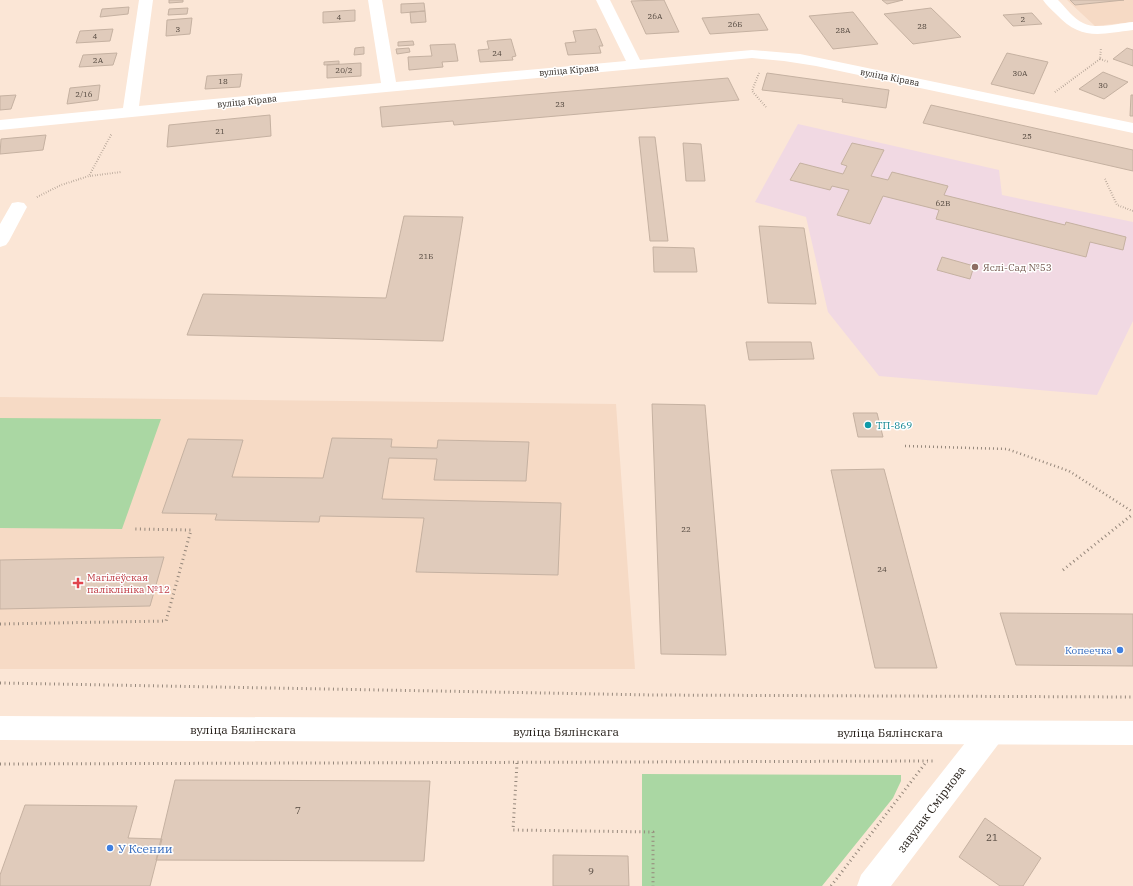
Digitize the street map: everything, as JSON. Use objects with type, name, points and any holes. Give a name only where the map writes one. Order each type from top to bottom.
[{"type":"street","points":[[130,112],[146,0]]},
{"type":"street","points":[[375,0],[389,87]]},
{"type":"street","points":[[603,0],[635,64]]},
{"type":"street","points":[[1050,0],[1072,22],[1084,28],[1106,29],[1133,26]]},
{"type":"street","name":"вуліца Кірава","points":[[0,125],[635,64],[752,54],[770,54],[1035,106],[1133,128]]},
{"type":"street","points":[[0,241],[18,207]]},
{"type":"street","name":"вуліца Бялінскага","points":[[0,728],[1133,733]]},
{"type":"street","name":"завулак Смірнова","points":[[872,886],[990,732]]},
{"type":"path","points":[[1035,106],[1100,59],[1102,50],[1084,28]]},
{"type":"path","points":[[1100,59],[1109,62]]},
{"type":"path","points":[[760,71],[752,91],[766,107]]},
{"type":"path","points":[[89,176],[118,121],[130,112]]},
{"type":"path","points":[[18,207],[61,185],[89,176],[121,172]]},
{"type":"path","points":[[1105,179],[1117,205],[1133,211]]},
{"type":"path","points":[[905,446],[1007,449],[1069,471],[1133,513],[1063,570]]},
{"type":"path","points":[[0,624],[166,621],[191,530],[134,529]]},
{"type":"path","points":[[0,684],[661,695],[1133,697]]},
{"type":"path","points":[[0,764],[927,761],[968,759]]},
{"type":"path","points":[[831,886],[927,761]]},
{"type":"path","points":[[517,763],[513,830],[653,832],[653,886]]},
{"type":"shaded area","points":[[1067,0],[1133,0],[1133,22],[1095,26]]},
{"type":"shaded area","name":"Яслі-Сад №53","points":[[798,124],[999,170],[1002,195],[1133,222],[1133,321],[1097,395],[879,376],[828,312],[806,217],[755,202]]},
{"type":"shaded area","points":[[0,397],[616,404],[635,669],[0,669]]},
{"type":"green space","points":[[0,418],[161,419],[122,529],[0,528]]},
{"type":"green space","points":[[642,774],[901,775],[901,781],[893,798],[822,886],[642,886]]},
{"type":"building","points":[[169,0],[183,0],[183,2],[169,3]]},
{"type":"building","points":[[664,0],[679,32],[646,34],[631,1]]},
{"type":"building","points":[[882,0],[903,0],[887,4]]},
{"type":"building","points":[[1070,0],[1124,0],[1075,5]]},
{"type":"building","points":[[424,3],[425,11],[401,13],[401,4]]},
{"type":"building","points":[[129,7],[128,14],[100,17],[102,9]]},
{"type":"building","points":[[188,8],[187,14],[168,15],[169,9]]},
{"type":"building","points":[[931,8],[961,37],[913,44],[884,14]]},
{"type":"building","points":[[355,10],[355,21],[323,23],[323,12]]},
{"type":"building","points":[[425,11],[426,22],[411,23],[410,12]]},
{"type":"building","points":[[853,12],[878,44],[833,49],[809,16]]},
{"type":"building","points":[[1032,13],[1042,24],[1013,26],[1003,15]]},
{"type":"building","points":[[759,14],[768,30],[710,34],[702,18]]},
{"type":"building","points":[[192,18],[190,34],[166,36],[167,20]]},
{"type":"building","points":[[113,29],[110,41],[76,43],[80,31]]},
{"type":"building","points":[[596,29],[603,46],[599,46],[601,53],[568,55],[565,43],[576,42],[573,31]]},
{"type":"building","points":[[511,39],[516,56],[512,57],[513,60],[480,62],[478,50],[489,49],[487,41]]},
{"type":"building","points":[[413,41],[414,45],[398,46],[398,42]]},
{"type":"building","points":[[455,44],[458,61],[442,62],[443,67],[409,70],[408,57],[432,56],[430,45]]},
{"type":"building","points":[[364,47],[364,54],[354,55],[355,48]]},
{"type":"building","points":[[409,48],[410,52],[397,54],[396,49]]},
{"type":"building","points":[[1127,48],[1133,50],[1133,66],[1113,59]]},
{"type":"building","points":[[117,53],[113,65],[79,67],[83,55]]},
{"type":"building","points":[[1007,53],[1048,62],[1034,94],[991,84]]},
{"type":"building","points":[[339,61],[339,64],[324,65],[324,62]]},
{"type":"building","points":[[361,63],[361,76],[327,78],[327,65]]},
{"type":"building","points":[[1103,72],[1128,82],[1104,99],[1079,89]]},
{"type":"building","points":[[767,73],[889,90],[886,108],[842,102],[843,99],[762,90]]},
{"type":"building","points":[[242,74],[240,87],[205,89],[207,76]]},
{"type":"building","points":[[728,78],[739,100],[454,125],[453,121],[382,127],[380,107]]},
{"type":"building","points":[[100,85],[98,100],[67,104],[70,88]]},
{"type":"building","points":[[16,95],[11,109],[0,110],[0,96]]},
{"type":"building","points":[[1131,95],[1133,95],[1133,116],[1130,116]]},
{"type":"building","points":[[931,105],[1133,150],[1133,171],[923,123]]},
{"type":"building","points":[[270,115],[271,136],[167,147],[169,125]]},
{"type":"building","points":[[46,135],[43,150],[0,154],[1,139]]},
{"type":"building","points":[[639,137],[655,137],[668,241],[650,241]]},
{"type":"building","points":[[683,143],[701,144],[705,181],[686,181]]},
{"type":"building","points":[[852,143],[884,150],[871,176],[888,180],[892,172],[948,186],[944,195],[1065,225],[1066,222],[1126,237],[1123,250],[1090,242],[1086,257],[936,219],[939,210],[883,196],[870,224],[837,215],[849,190],[832,186],[830,190],[790,180],[800,163],[843,174],[847,166],[841,164]]},
{"type":"building","points":[[404,216],[463,217],[443,341],[187,335],[203,294],[386,298]]},
{"type":"building","points":[[759,226],[804,228],[816,304],[768,303]]},
{"type":"building","points":[[653,247],[694,248],[697,272],[654,272]]},
{"type":"building","points":[[942,257],[974,266],[970,279],[937,270]]},
{"type":"building","points":[[746,342],[811,342],[814,359],[749,360]]},
{"type":"building","points":[[652,404],[705,405],[726,655],[661,654]]},
{"type":"building","name":"ТП-869","points":[[853,413],[877,413],[883,437],[858,437]]},
{"type":"building","points":[[332,438],[392,439],[391,447],[437,448],[438,440],[529,442],[526,481],[434,480],[437,459],[389,458],[382,499],[561,503],[558,575],[416,572],[424,518],[320,516],[319,522],[215,520],[217,514],[162,513],[188,439],[243,440],[232,477],[323,478]]},
{"type":"building","points":[[884,469],[937,668],[875,668],[831,470]]},
{"type":"building","name":"Магілёўская паліклініка №12","points":[[164,557],[150,606],[0,609],[0,560]]},
{"type":"building","points":[[1000,613],[1133,614],[1133,666],[1016,665]]},
{"type":"building","points":[[175,780],[430,781],[424,861],[156,860]]},
{"type":"building","points":[[25,805],[137,806],[128,838],[162,839],[150,886],[0,886],[0,875]]},
{"type":"building","points":[[985,818],[1041,858],[1023,886],[1000,886],[959,857]]},
{"type":"building","points":[[553,855],[628,856],[629,886],[553,886]]},
{"type":"place","name":"Яслі-Сад №53","points":[[975,267]]},
{"type":"place","name":"ТП-869","points":[[868,425]]},
{"type":"place","name":"Магілёўская паліклініка №12","points":[[78,583]]},
{"type":"place","name":"Копеечка","points":[[1120,650]]},
{"type":"place","name":"У Ксении","points":[[110,848]]}]
